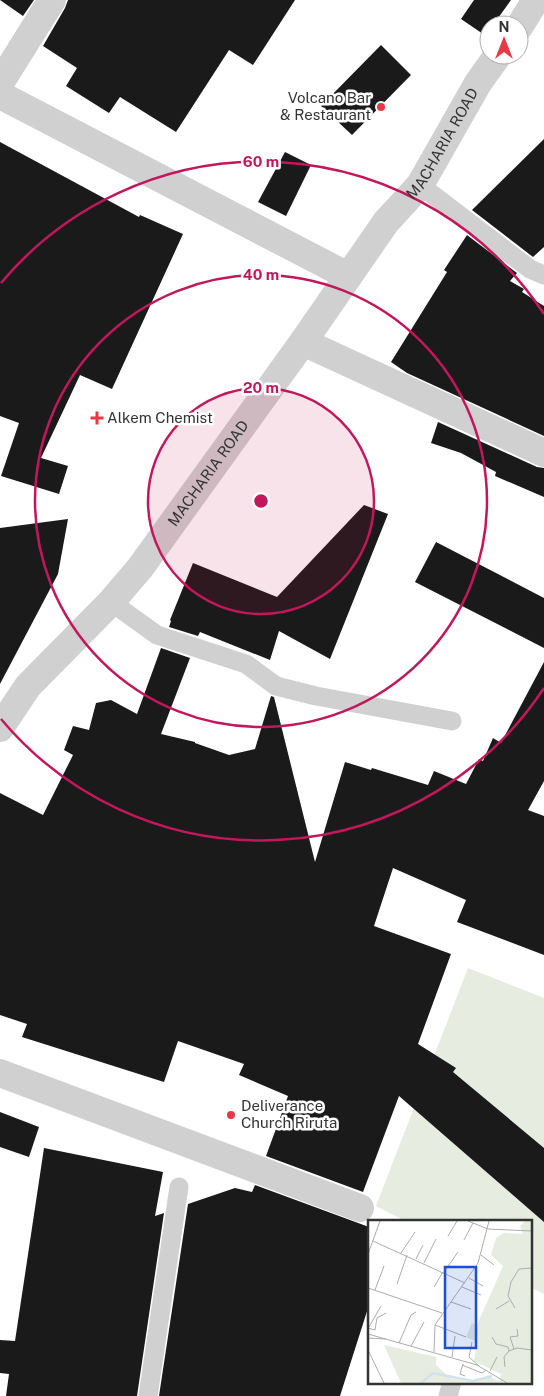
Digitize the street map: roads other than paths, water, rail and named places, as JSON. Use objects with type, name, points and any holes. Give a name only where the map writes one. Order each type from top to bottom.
[{"type":"street","points":[[0,83],[52,0]]},
{"type":"street","points":[[527,15],[536,0]]},
{"type":"street","name":"MACHARIA ROAD","points":[[0,728],[28,686],[111,602],[140,568],[386,222],[420,185],[478,83],[491,65]]},
{"type":"street","points":[[0,95],[348,276]]},
{"type":"street","points":[[302,342],[544,453]]},
{"type":"street","points":[[0,1073],[360,1208]]},
{"type":"lane","points":[[420,185],[530,268],[544,275]]},
{"type":"lane","points":[[111,602],[157,635],[246,664],[276,686],[316,696],[452,721]]},
{"type":"lane","points":[[148,1396],[178,1187]]},
{"type":"place","name":"Volcano Bar & Restaurant","points":[[381,107]]},
{"type":"place","name":"Alkem Chemist","points":[[97,418]]},
{"type":"place","name":"Deliverance Church Riruta","points":[[231,1115]]}]
